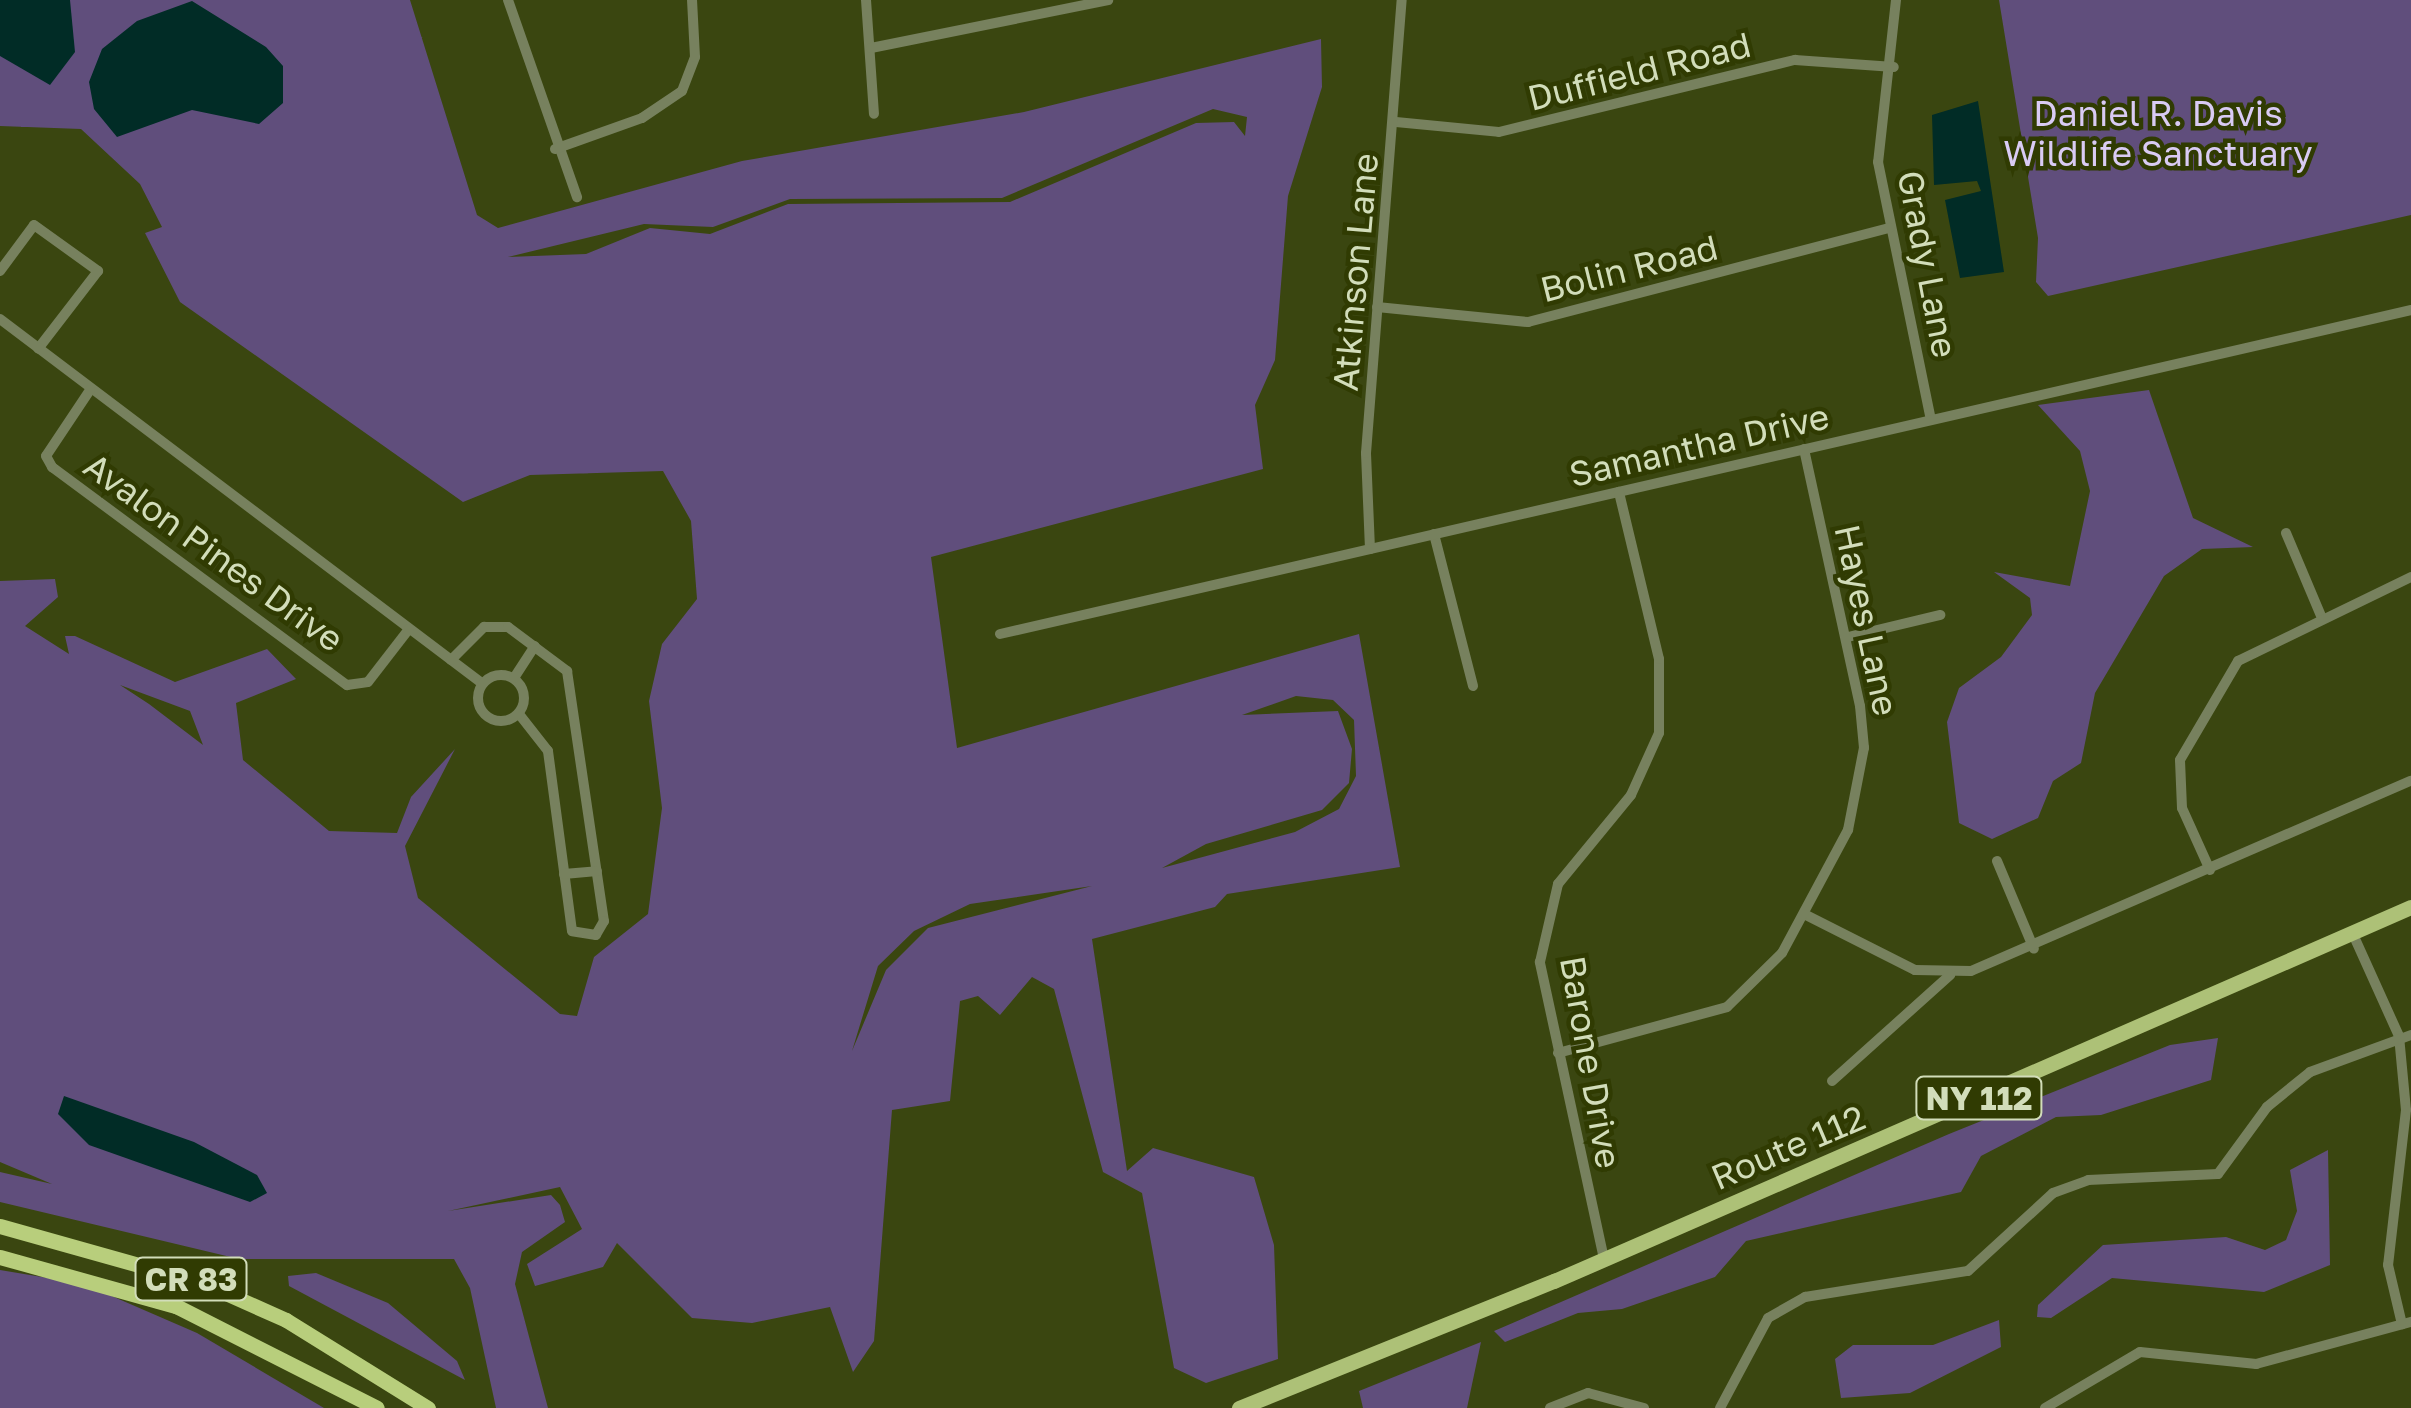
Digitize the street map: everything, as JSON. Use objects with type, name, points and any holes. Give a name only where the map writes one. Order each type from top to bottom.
[{"type":"highway","name":"CR 83","points":[[0,1226],[91,1246],[252,1305],[428,1408]]},
{"type":"highway","name":"CR 83","points":[[0,1256],[144,1294],[240,1334],[377,1408]]},
{"type":"highway","points":[[240,1334],[252,1305]]},
{"type":"main road","name":"Route 112","points":[[1240,1408],[1604,1259],[2411,906]]},
{"type":"street","points":[[508,0],[555,149],[578,196]]},
{"type":"street","points":[[555,149],[642,118],[682,90],[695,57],[692,0]]},
{"type":"street","points":[[866,0],[874,114]]},
{"type":"street","points":[[870,48],[1108,0]]},
{"type":"street","name":"Atkinson Lane","points":[[1370,549],[1364,484],[1396,122],[1402,0]]},
{"type":"street","name":"Grady Lane","points":[[1896,0],[1894,66],[1878,162],[1932,420]]},
{"type":"street","name":"Duffield Road","points":[[1396,122],[1499,132],[1795,60],[1894,66]]},
{"type":"street","points":[[0,271],[34,225],[98,272],[38,349]]},
{"type":"street","name":"Bolin Road","points":[[1377,308],[1528,322],[1890,228]]},
{"type":"street","name":"Samantha Drive","points":[[1000,634],[2411,310]]},
{"type":"street","name":"Avalon Pines Drive","points":[[0,319],[482,684]]},
{"type":"street","name":"Avalon Pines Drive","points":[[90,390],[46,456],[52,467],[347,684],[368,682],[410,629]]},
{"type":"street","name":"Hayes Lane","points":[[1558,1053],[1727,1006],[1806,916],[1858,794],[1864,748],[1848,636],[1804,449]]},
{"type":"street","name":"Barone Drive","points":[[1604,1259],[1540,962],[1558,884],[1631,795],[1658,733],[1659,659],[1619,492]]},
{"type":"street","points":[[2286,533],[2321,616]]},
{"type":"street","points":[[1434,534],[1473,686]]},
{"type":"street","points":[[2210,870],[2182,808],[2180,760],[2238,661],[2321,616],[2411,576]]},
{"type":"street","points":[[1848,636],[1940,615]]},
{"type":"street","points":[[451,660],[484,626],[508,627],[567,672],[604,921],[580,938],[564,874],[548,751],[519,714]]},
{"type":"street","points":[[514,678],[525,698],[519,714],[504,722],[486,716],[482,684],[514,678],[535,646]]},
{"type":"street","points":[[1832,1081],[1950,975],[2034,949],[2411,781]]},
{"type":"street","points":[[1997,862],[2034,949]]},
{"type":"street","points":[[564,874],[597,870]]},
{"type":"street","points":[[1806,916],[1901,964],[1950,975]]},
{"type":"street","points":[[2045,1408],[2140,1352],[2256,1364],[2406,1323],[2388,1264],[2406,1110],[2405,1036],[2352,932]]},
{"type":"street","points":[[1720,1408],[1768,1318],[1804,1297],[1968,1270],[2054,1192],[2088,1180],[2182,1183],[2218,1174],[2266,1107],[2310,1072],[2405,1036]]},
{"type":"street","points":[[1550,1408],[1588,1393],[1644,1408]]},
{"type":"green space","points":[[0,0],[410,0],[477,215],[498,228],[742,161],[1024,112],[1321,39],[1322,87],[1288,196],[1275,360],[1255,405],[1263,469],[931,557],[957,748],[1359,634],[1400,867],[1227,894],[1215,907],[1092,939],[1127,1171],[1153,1148],[1254,1177],[1274,1245],[1278,1359],[1206,1383],[1174,1368],[1142,1193],[1103,1172],[1054,989],[1032,977],[1000,1015],[978,996],[960,1001],[950,1101],[892,1110],[874,1341],[853,1372],[830,1307],[752,1323],[692,1318],[617,1243],[603,1267],[535,1286],[527,1264],[582,1229],[560,1187],[448,1211],[551,1195],[560,1205],[565,1222],[522,1252],[515,1284],[548,1408],[496,1408],[470,1288],[454,1259],[239,1259],[0,1202],[0,1172],[52,1184],[0,1162],[0,581],[55,579],[58,597],[25,626],[69,654],[65,636],[75,636],[175,682],[267,649],[296,679],[236,703],[243,760],[329,831],[397,833],[411,797],[455,749],[405,846],[418,898],[560,1014],[577,1016],[594,957],[648,914],[662,808],[649,701],[662,644],[697,599],[691,521],[663,471],[530,475],[463,502],[180,302],[145,233],[162,227],[140,184],[81,129],[0,126]],"holes":[[[1213,109],[1247,117],[1245,136],[1234,122],[1196,123],[1010,202],[788,204],[710,234],[650,228],[586,254],[508,257],[644,224],[713,227],[790,199],[1002,198]],[[120,685],[190,711],[203,745]],[[1296,696],[1333,700],[1354,720],[1356,776],[1339,809],[1295,832],[1162,868],[1206,844],[1322,810],[1349,783],[1352,749],[1338,711],[1242,715]],[[1092,886],[928,928],[886,970],[852,1051],[878,966],[914,931],[970,904]]]},
{"type":"green space","name":"Daniel R. Davis Wildlife Sanctuary","points":[[1999,0],[2411,0],[2411,215],[2048,296],[2036,282],[2038,238]]},
{"type":"green space","points":[[2149,390],[2193,518],[2253,547],[2202,549],[2164,576],[2095,693],[2081,763],[2053,781],[2038,818],[1992,839],[1959,823],[1947,722],[1959,688],[2001,657],[2032,615],[2030,598],[1994,572],[2070,586],[2090,491],[2080,451],[2038,405]]},
{"type":"green space","points":[[2218,1038],[2211,1080],[2101,1115],[2056,1117],[1981,1156],[1961,1192],[1746,1241],[1715,1277],[1622,1309],[1578,1313],[1505,1342],[1494,1331],[1949,1134],[2170,1045]]},
{"type":"green space","points":[[2328,1150],[2330,1265],[2264,1292],[2112,1278],[2051,1318],[2037,1317],[2038,1305],[2103,1245],[2226,1237],[2265,1250],[2286,1240],[2297,1211],[2290,1170]]},
{"type":"green space","points":[[0,1270],[84,1284],[197,1333],[324,1408],[0,1408]]},
{"type":"green space","points":[[316,1273],[388,1303],[457,1361],[465,1380],[289,1286],[288,1276]]},
{"type":"green space","points":[[1999,1320],[2001,1347],[1910,1393],[1841,1398],[1835,1359],[1853,1345],[1933,1345]]},
{"type":"green space","points":[[1481,1342],[1467,1408],[1363,1408],[1359,1391]]},
{"type":"water","points":[[0,0],[70,0],[75,52],[50,85],[0,56]]},
{"type":"water","points":[[192,1],[266,47],[283,66],[283,103],[259,124],[192,110],[117,137],[94,109],[89,82],[102,49],[137,21]]},
{"type":"water","points":[[1978,101],[2004,272],[1960,278],[1945,200],[1981,191],[1977,181],[1934,185],[1932,115]]},
{"type":"water","points":[[64,1096],[194,1142],[257,1175],[267,1193],[250,1202],[89,1145],[58,1114]]}]
